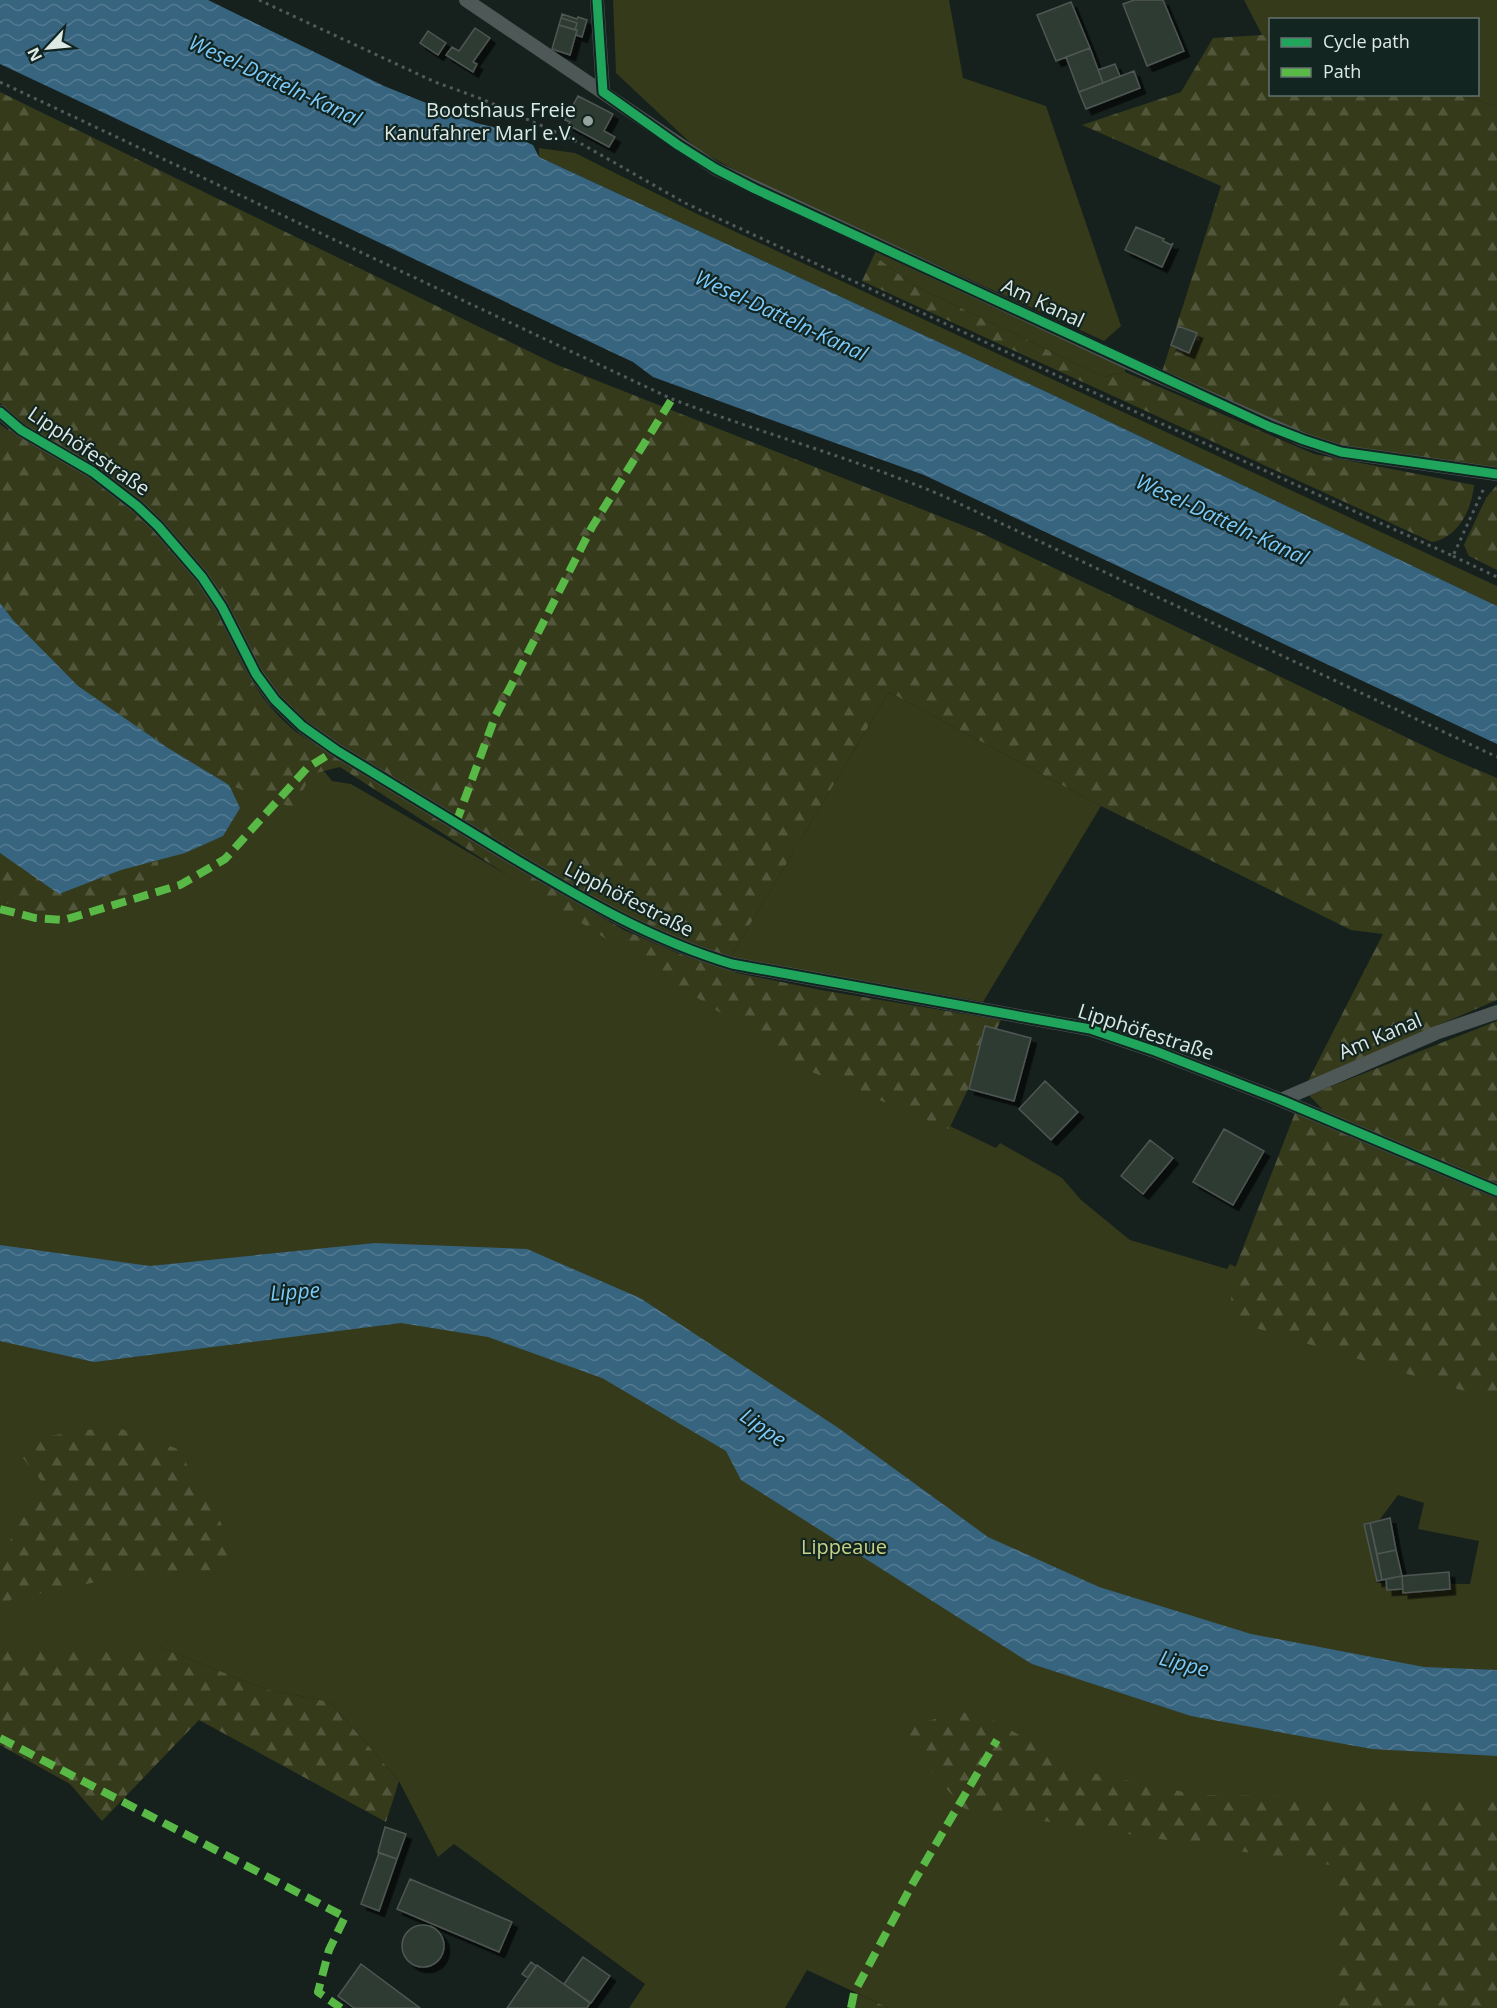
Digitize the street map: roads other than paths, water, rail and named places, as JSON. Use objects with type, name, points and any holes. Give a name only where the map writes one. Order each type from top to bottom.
[{"type":"street","name":"Am Kanal","points":[[466,0],[716,169],[1268,426],[1304,441],[1341,452],[1493,474]]},
{"type":"street","points":[[597,0],[603,92]]},
{"type":"street","name":"Lipphöfestraße","points":[[0,412],[21,430],[93,472],[137,506],[158,526],[202,577],[222,607],[265,688],[294,720],[336,750],[579,897],[654,936],[693,952],[732,964],[1090,1029],[1155,1051],[1281,1100],[1497,1191]]},
{"type":"street","name":"Am Kanal","points":[[1281,1100],[1436,1033],[1497,1012]]},
{"type":"water","name":"Wesel-Datteln-Kanal","points":[[0,0],[208,0],[384,86],[476,123],[493,127],[533,145],[539,157],[1051,394],[1497,606],[1497,744],[924,475],[653,377],[633,362],[0,64]]},
{"type":"water","points":[[0,603],[13,620],[78,686],[168,748],[229,785],[240,808],[223,836],[185,853],[121,870],[59,894],[0,853]]},
{"type":"water","name":"Lippe","points":[[375,1243],[527,1249],[640,1298],[837,1427],[988,1537],[1099,1587],[1251,1634],[1424,1667],[1497,1670],[1497,1756],[1372,1749],[1191,1716],[1032,1664],[741,1480],[726,1451],[602,1378],[488,1337],[401,1323],[94,1362],[0,1341],[0,1245],[150,1266]]},
{"type":"place","name":"Bootshaus Freie Kanufahrer Marl e.V.","points":[[588,121]]},
{"type":"park label","name":"Lippeaue","points":[[844,1547]]}]
